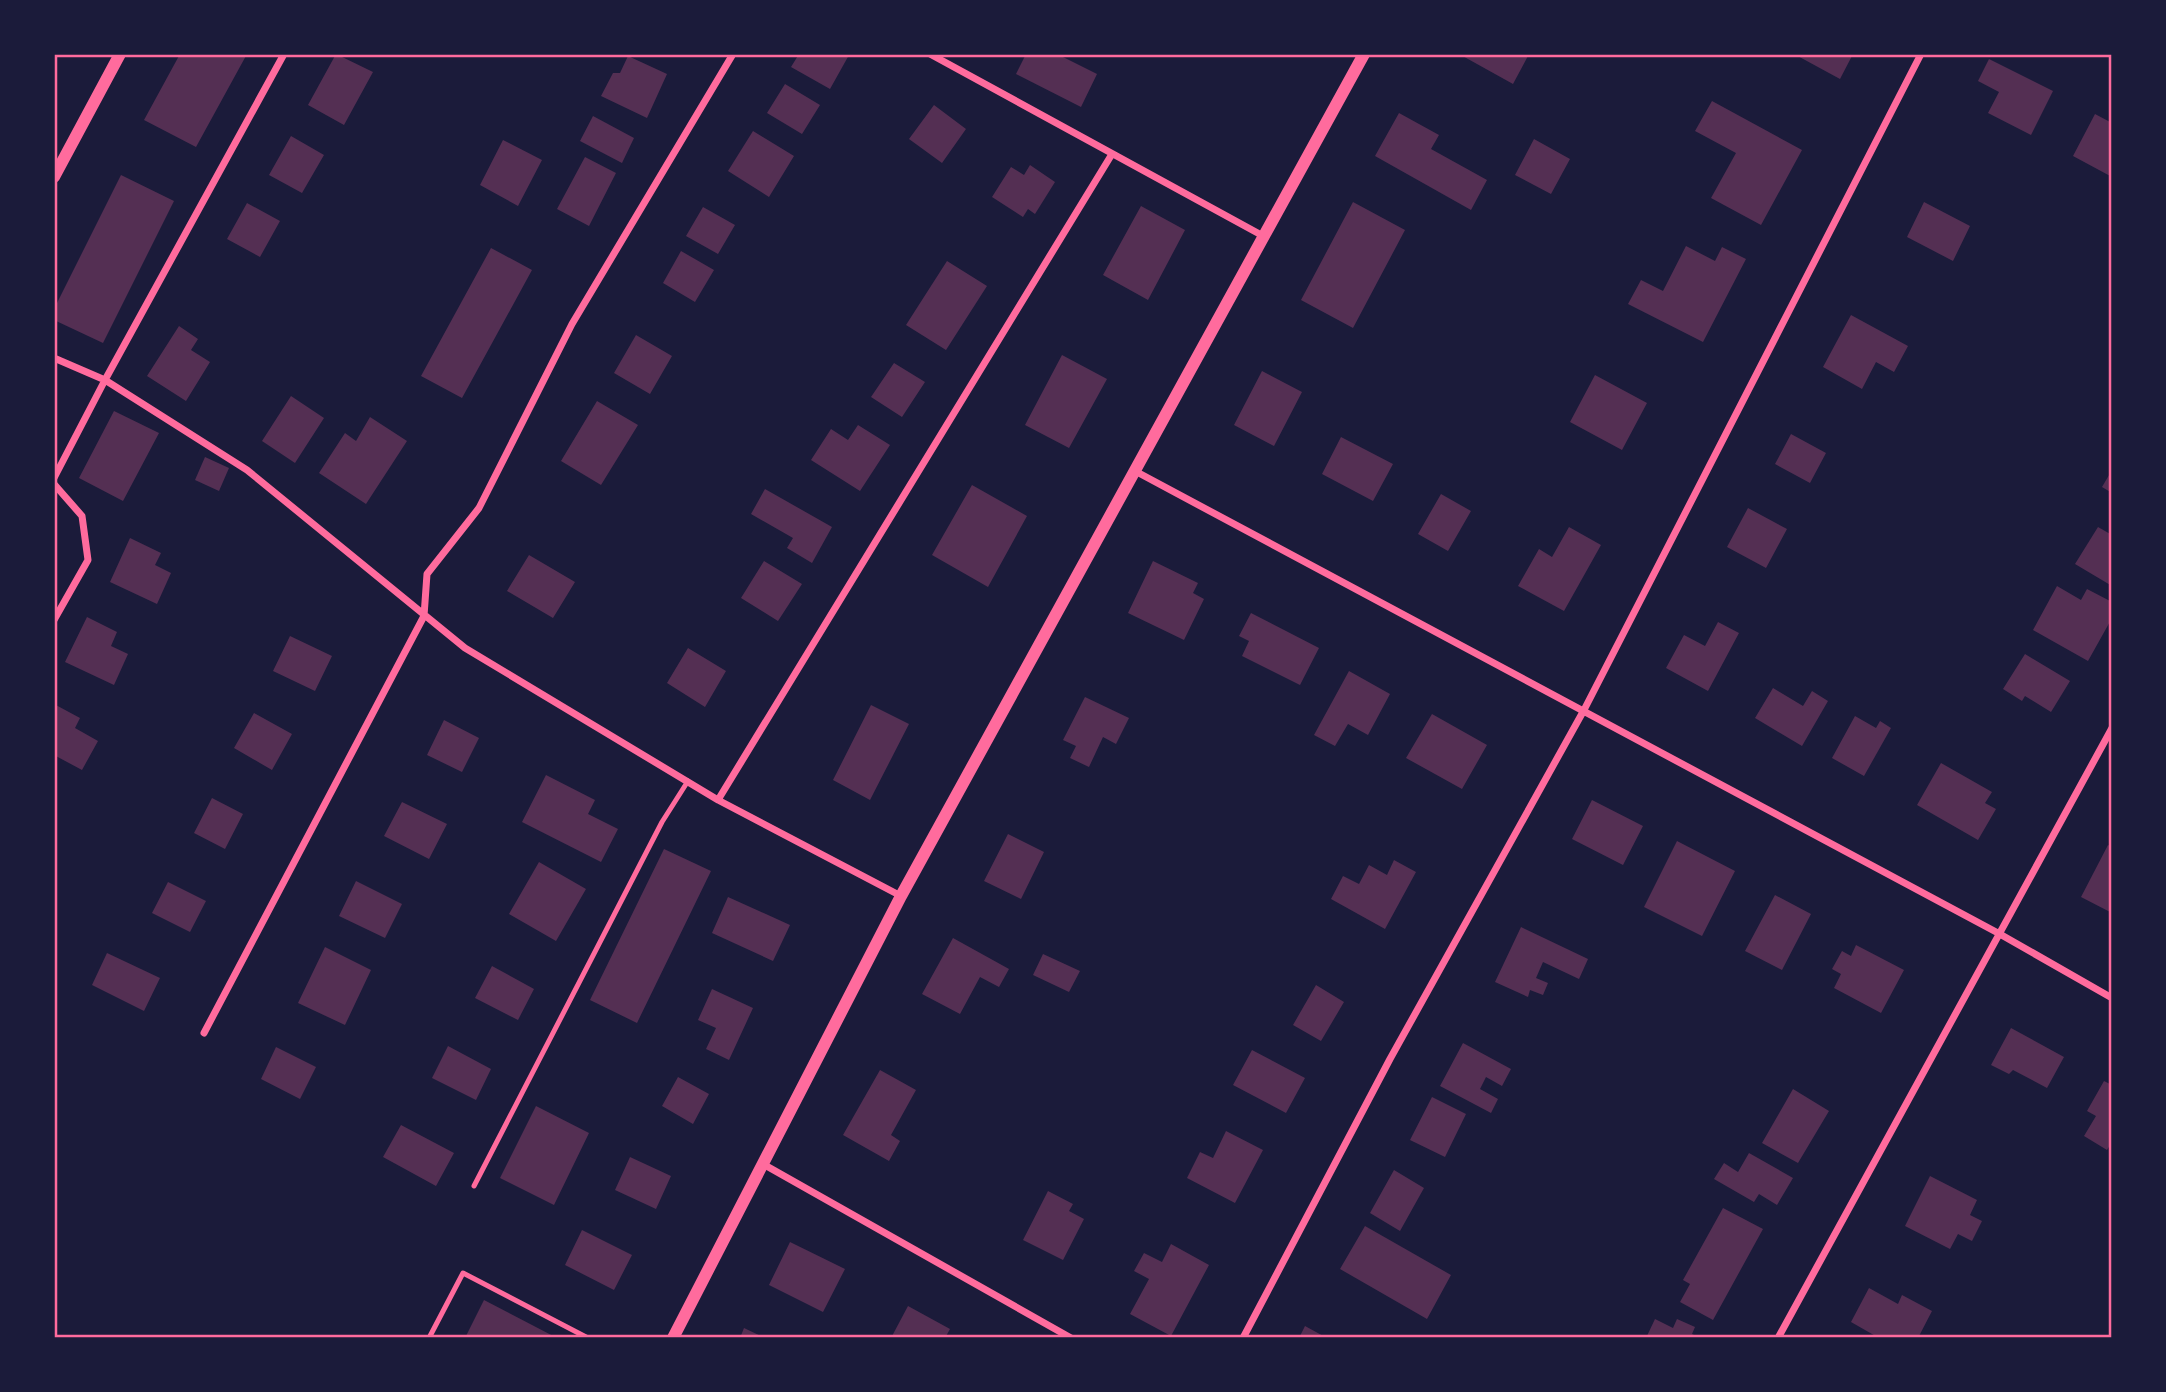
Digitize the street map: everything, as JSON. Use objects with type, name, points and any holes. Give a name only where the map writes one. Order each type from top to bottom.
[{"type":"street","points":[[54,177],[120,54]]},
{"type":"street","points":[[54,478],[284,54]]},
{"type":"street","points":[[204,1033],[424,616],[427,574],[479,508],[572,324],[733,54]]},
{"type":"street","points":[[930,54],[1265,237]]},
{"type":"street","points":[[673,1338],[901,896],[1364,54]]},
{"type":"street","points":[[1243,1338],[1390,1059],[1584,710],[1921,54]]},
{"type":"street","points":[[718,800],[1112,154]]},
{"type":"street","points":[[54,358],[105,380],[247,470],[465,648],[718,800],[901,896]]},
{"type":"street","points":[[1135,471],[1998,933],[2112,998]]},
{"type":"street","points":[[54,484],[82,516],[88,560],[54,620]]},
{"type":"street","points":[[1778,1338],[2112,728]]},
{"type":"street","points":[[763,1164],[1071,1338]]},
{"type":"lane","points":[[474,1186],[662,822],[688,781]]},
{"type":"lane","points":[[429,1338],[463,1273],[588,1338]]},
{"type":"building","points":[[180,54],[247,54],[196,147],[144,120]]},
{"type":"building","points":[[336,54],[373,72],[344,125],[308,105]]},
{"type":"building","points":[[799,54],[849,55],[830,89],[791,67]]},
{"type":"building","points":[[1026,54],[1057,54],[1097,74],[1081,107],[1016,74]]},
{"type":"building","points":[[1459,54],[1529,54],[1513,84]]},
{"type":"building","points":[[1794,54],[1853,54],[1840,79]]},
{"type":"building","points":[[628,56],[667,74],[647,118],[601,96],[613,73],[620,73]]},
{"type":"building","points":[[1989,59],[2053,91],[2031,135],[1988,113],[1999,92],[1978,81]]},
{"type":"building","points":[[785,84],[820,105],[802,134],[767,113]]},
{"type":"building","points":[[1712,101],[1802,150],[1761,225],[1711,198],[1736,153],[1695,131]]},
{"type":"building","points":[[934,105],[966,129],[942,163],[909,139]]},
{"type":"building","points":[[1399,113],[1439,135],[1431,149],[1487,180],[1471,210],[1375,156]]},
{"type":"building","points":[[2095,114],[2112,123],[2112,177],[2073,156]]},
{"type":"building","points":[[593,116],[634,138],[622,163],[580,141]]},
{"type":"building","points":[[753,131],[794,156],[769,197],[728,171]]},
{"type":"building","points":[[291,136],[324,155],[302,193],[269,175]]},
{"type":"building","points":[[1534,139],[1570,159],[1551,194],[1515,175]]},
{"type":"building","points":[[503,140],[542,160],[518,206],[480,185]]},
{"type":"building","points":[[585,157],[616,173],[589,226],[557,209]]},
{"type":"building","points":[[1030,165],[1055,182],[1035,214],[1028,209],[1023,217],[992,197],[1011,167],[1024,175]]},
{"type":"building","points":[[121,175],[174,201],[103,343],[54,320],[54,309]]},
{"type":"building","points":[[1353,202],[1405,230],[1353,328],[1301,300]]},
{"type":"building","points":[[1924,202],[1970,226],[1953,261],[1907,237]]},
{"type":"building","points":[[247,203],[280,221],[260,257],[227,239]]},
{"type":"building","points":[[1141,206],[1185,230],[1148,300],[1103,275]]},
{"type":"building","points":[[703,207],[735,225],[718,254],[686,236]]},
{"type":"building","points":[[1686,246],[1715,261],[1722,247],[1746,259],[1703,342],[1628,304],[1641,280],[1663,291]]},
{"type":"building","points":[[491,248],[532,270],[462,398],[421,376]]},
{"type":"building","points":[[681,251],[714,270],[695,302],[663,283]]},
{"type":"building","points":[[947,261],[987,286],[946,350],[906,325]]},
{"type":"building","points":[[1851,315],[1908,346],[1894,372],[1876,362],[1862,389],[1823,367]]},
{"type":"building","points":[[179,326],[198,339],[191,350],[210,362],[186,401],[147,376]]},
{"type":"building","points":[[636,335],[672,356],[650,394],[614,373]]},
{"type":"building","points":[[1062,355],[1107,379],[1069,448],[1025,425]]},
{"type":"building","points":[[894,363],[925,382],[902,417],[871,397]]},
{"type":"building","points":[[1262,371],[1302,392],[1274,446],[1234,425]]},
{"type":"building","points":[[1595,375],[1647,403],[1622,450],[1570,422]]},
{"type":"building","points":[[291,396],[324,418],[295,463],[262,441]]},
{"type":"building","points":[[597,401],[638,425],[601,485],[561,461]]},
{"type":"building","points":[[114,411],[159,433],[123,501],[79,478]]},
{"type":"building","points":[[370,417],[407,441],[366,504],[319,473],[345,433],[356,441]]},
{"type":"building","points":[[858,425],[890,445],[860,491],[811,460],[831,429],[848,440]]},
{"type":"building","points":[[1791,434],[1826,453],[1810,483],[1775,464]]},
{"type":"building","points":[[1341,437],[1393,464],[1373,501],[1322,474]]},
{"type":"building","points":[[205,457],[229,468],[219,491],[195,480]]},
{"type":"building","points":[[2112,470],[2112,493],[2102,487]]},
{"type":"building","points":[[972,485],[1027,516],[988,587],[932,555]]},
{"type":"building","points":[[765,489],[832,527],[812,563],[787,548],[793,538],[751,514]]},
{"type":"building","points":[[1441,494],[1471,511],[1448,551],[1418,534]]},
{"type":"building","points":[[1748,508],[1787,529],[1766,568],[1727,547]]},
{"type":"building","points":[[1569,527],[1601,545],[1564,611],[1518,586],[1539,549],[1552,557]]},
{"type":"building","points":[[2098,527],[2112,535],[2112,586],[2075,564]]},
{"type":"building","points":[[130,538],[161,553],[155,565],[171,573],[157,604],[110,582]]},
{"type":"building","points":[[529,555],[575,582],[553,618],[507,591]]},
{"type":"building","points":[[764,561],[802,584],[778,621],[741,598]]},
{"type":"building","points":[[1153,561],[1198,583],[1193,593],[1204,599],[1184,640],[1128,613]]},
{"type":"building","points":[[2057,586],[2081,600],[2087,589],[2112,602],[2112,618],[2088,661],[2033,630]]},
{"type":"building","points":[[1251,613],[1319,648],[1300,685],[1242,656],[1249,641],[1239,636]]},
{"type":"building","points":[[87,617],[117,632],[111,646],[128,654],[114,685],[65,662]]},
{"type":"building","points":[[1718,622],[1739,633],[1708,691],[1666,668],[1684,635],[1705,646]]},
{"type":"building","points":[[290,636],[332,656],[315,691],[273,671]]},
{"type":"building","points":[[688,648],[726,671],[705,707],[667,683]]},
{"type":"building","points":[[2025,654],[2070,681],[2051,712],[2025,696],[2022,701],[2003,689]]},
{"type":"building","points":[[1349,671],[1390,694],[1368,735],[1348,724],[1335,746],[1314,735]]},
{"type":"building","points":[[1773,688],[1803,706],[1812,691],[1828,701],[1802,746],[1755,718]]},
{"type":"building","points":[[1085,697],[1129,718],[1116,744],[1103,737],[1089,767],[1070,758],[1076,746],[1063,740]]},
{"type":"building","points":[[54,704],[80,718],[75,728],[98,741],[82,770],[54,755]]},
{"type":"building","points":[[871,705],[909,724],[870,800],[833,780]]},
{"type":"building","points":[[254,713],[292,734],[272,770],[234,748]]},
{"type":"building","points":[[1432,714],[1487,745],[1462,789],[1406,758]]},
{"type":"building","points":[[1855,716],[1876,728],[1880,721],[1891,728],[1864,776],[1832,758]]},
{"type":"building","points":[[444,720],[479,738],[462,772],[427,755]]},
{"type":"building","points":[[1941,763],[1992,792],[1985,803],[1996,809],[1978,840],[1917,805]]},
{"type":"building","points":[[546,775],[595,800],[588,814],[618,829],[601,862],[522,822]]},
{"type":"building","points":[[212,798],[243,814],[225,849],[194,833]]},
{"type":"building","points":[[1592,800],[1643,826],[1623,865],[1572,839]]},
{"type":"building","points":[[402,802],[447,824],[429,859],[384,836]]},
{"type":"building","points":[[1008,834],[1044,852],[1021,899],[984,881]]},
{"type":"building","points":[[1677,841],[1735,871],[1702,936],[1644,907]]},
{"type":"building","points":[[2108,845],[2112,847],[2112,913],[2081,897]]},
{"type":"building","points":[[664,849],[711,871],[637,1023],[590,1000]]},
{"type":"building","points":[[1394,860],[1416,872],[1385,929],[1331,899],[1343,876],[1359,884],[1369,865],[1387,875]]},
{"type":"building","points":[[539,862],[586,889],[556,941],[509,914]]},
{"type":"building","points":[[356,881],[402,904],[385,938],[339,916]]},
{"type":"building","points":[[168,882],[206,901],[190,932],[152,913]]},
{"type":"building","points":[[1775,895],[1811,914],[1782,970],[1745,951]]},
{"type":"building","points":[[728,897],[790,925],[773,961],[712,933]]},
{"type":"building","points":[[1521,927],[1588,959],[1579,979],[1543,962],[1536,978],[1548,983],[1543,995],[1530,990],[1528,997],[1495,982]]},
{"type":"building","points":[[953,938],[1009,969],[999,987],[980,977],[960,1014],[922,994]]},
{"type":"building","points":[[1856,945],[1904,970],[1881,1013],[1834,988],[1841,974],[1832,969],[1842,951],[1851,956]]},
{"type":"building","points":[[325,947],[371,970],[345,1025],[298,1003]]},
{"type":"building","points":[[107,953],[160,978],[144,1011],[92,985]]},
{"type":"building","points":[[1043,954],[1080,971],[1069,992],[1033,975]]},
{"type":"building","points":[[492,966],[534,989],[518,1020],[475,998]]},
{"type":"building","points":[[1316,985],[1344,1002],[1321,1041],[1293,1025]]},
{"type":"building","points":[[712,989],[753,1008],[729,1060],[706,1049],[716,1028],[698,1020]]},
{"type":"building","points":[[2011,1028],[2064,1057],[2047,1088],[2013,1070],[2009,1074],[1991,1065]]},
{"type":"building","points":[[1463,1043],[1511,1069],[1502,1086],[1486,1077],[1480,1089],[1498,1099],[1491,1113],[1440,1086]]},
{"type":"building","points":[[448,1046],[491,1069],[476,1100],[432,1078]]},
{"type":"building","points":[[276,1047],[316,1067],[300,1099],[261,1079]]},
{"type":"building","points":[[1252,1050],[1305,1078],[1286,1113],[1233,1085]]},
{"type":"building","points":[[880,1070],[916,1090],[891,1135],[900,1141],[889,1161],[843,1135]]},
{"type":"building","points":[[678,1077],[709,1094],[693,1124],[662,1106]]},
{"type":"building","points":[[2104,1081],[2112,1085],[2112,1142],[2107,1150],[2084,1136],[2096,1116],[2087,1111]]},
{"type":"building","points":[[1793,1089],[1829,1111],[1798,1163],[1762,1143]]},
{"type":"building","points":[[1432,1097],[1466,1114],[1445,1157],[1410,1140]]},
{"type":"building","points":[[536,1106],[589,1133],[554,1205],[500,1178]]},
{"type":"building","points":[[401,1125],[454,1153],[436,1186],[383,1157]]},
{"type":"building","points":[[1226,1131],[1263,1150],[1235,1203],[1187,1178],[1200,1152],[1213,1158]]},
{"type":"building","points":[[1749,1153],[1793,1178],[1777,1205],[1759,1194],[1754,1202],[1714,1179],[1724,1163],[1738,1172]]},
{"type":"building","points":[[630,1157],[671,1176],[656,1209],[615,1190]]},
{"type":"building","points":[[1394,1170],[1424,1188],[1400,1231],[1370,1213]]},
{"type":"building","points":[[1930,1176],[1977,1200],[1970,1215],[1982,1221],[1972,1241],[1958,1234],[1950,1249],[1905,1226]]},
{"type":"building","points":[[1048,1191],[1073,1204],[1069,1211],[1084,1219],[1063,1260],[1023,1240]]},
{"type":"building","points":[[1723,1208],[1763,1229],[1713,1320],[1680,1302],[1690,1284],[1683,1280]]},
{"type":"building","points":[[1365,1226],[1451,1275],[1427,1319],[1340,1269]]},
{"type":"building","points":[[582,1230],[632,1255],[614,1290],[565,1265]]},
{"type":"building","points":[[790,1242],[845,1269],[823,1312],[769,1285]]},
{"type":"building","points":[[1171,1244],[1209,1265],[1171,1336],[1130,1314],[1149,1279],[1134,1271],[1144,1253],[1162,1262]]},
{"type":"building","points":[[1869,1288],[1898,1304],[1902,1295],[1932,1311],[1918,1338],[1879,1338],[1851,1322]]},
{"type":"building","points":[[484,1300],[557,1338],[465,1338]]},
{"type":"building","points":[[908,1306],[950,1329],[945,1338],[891,1338]]},
{"type":"building","points":[[1655,1319],[1673,1328],[1677,1319],[1695,1327],[1692,1334],[1700,1338],[1646,1338]]},
{"type":"building","points":[[1305,1326],[1327,1338],[1299,1338]]},
{"type":"building","points":[[744,1328],[765,1338],[740,1338]]}]
